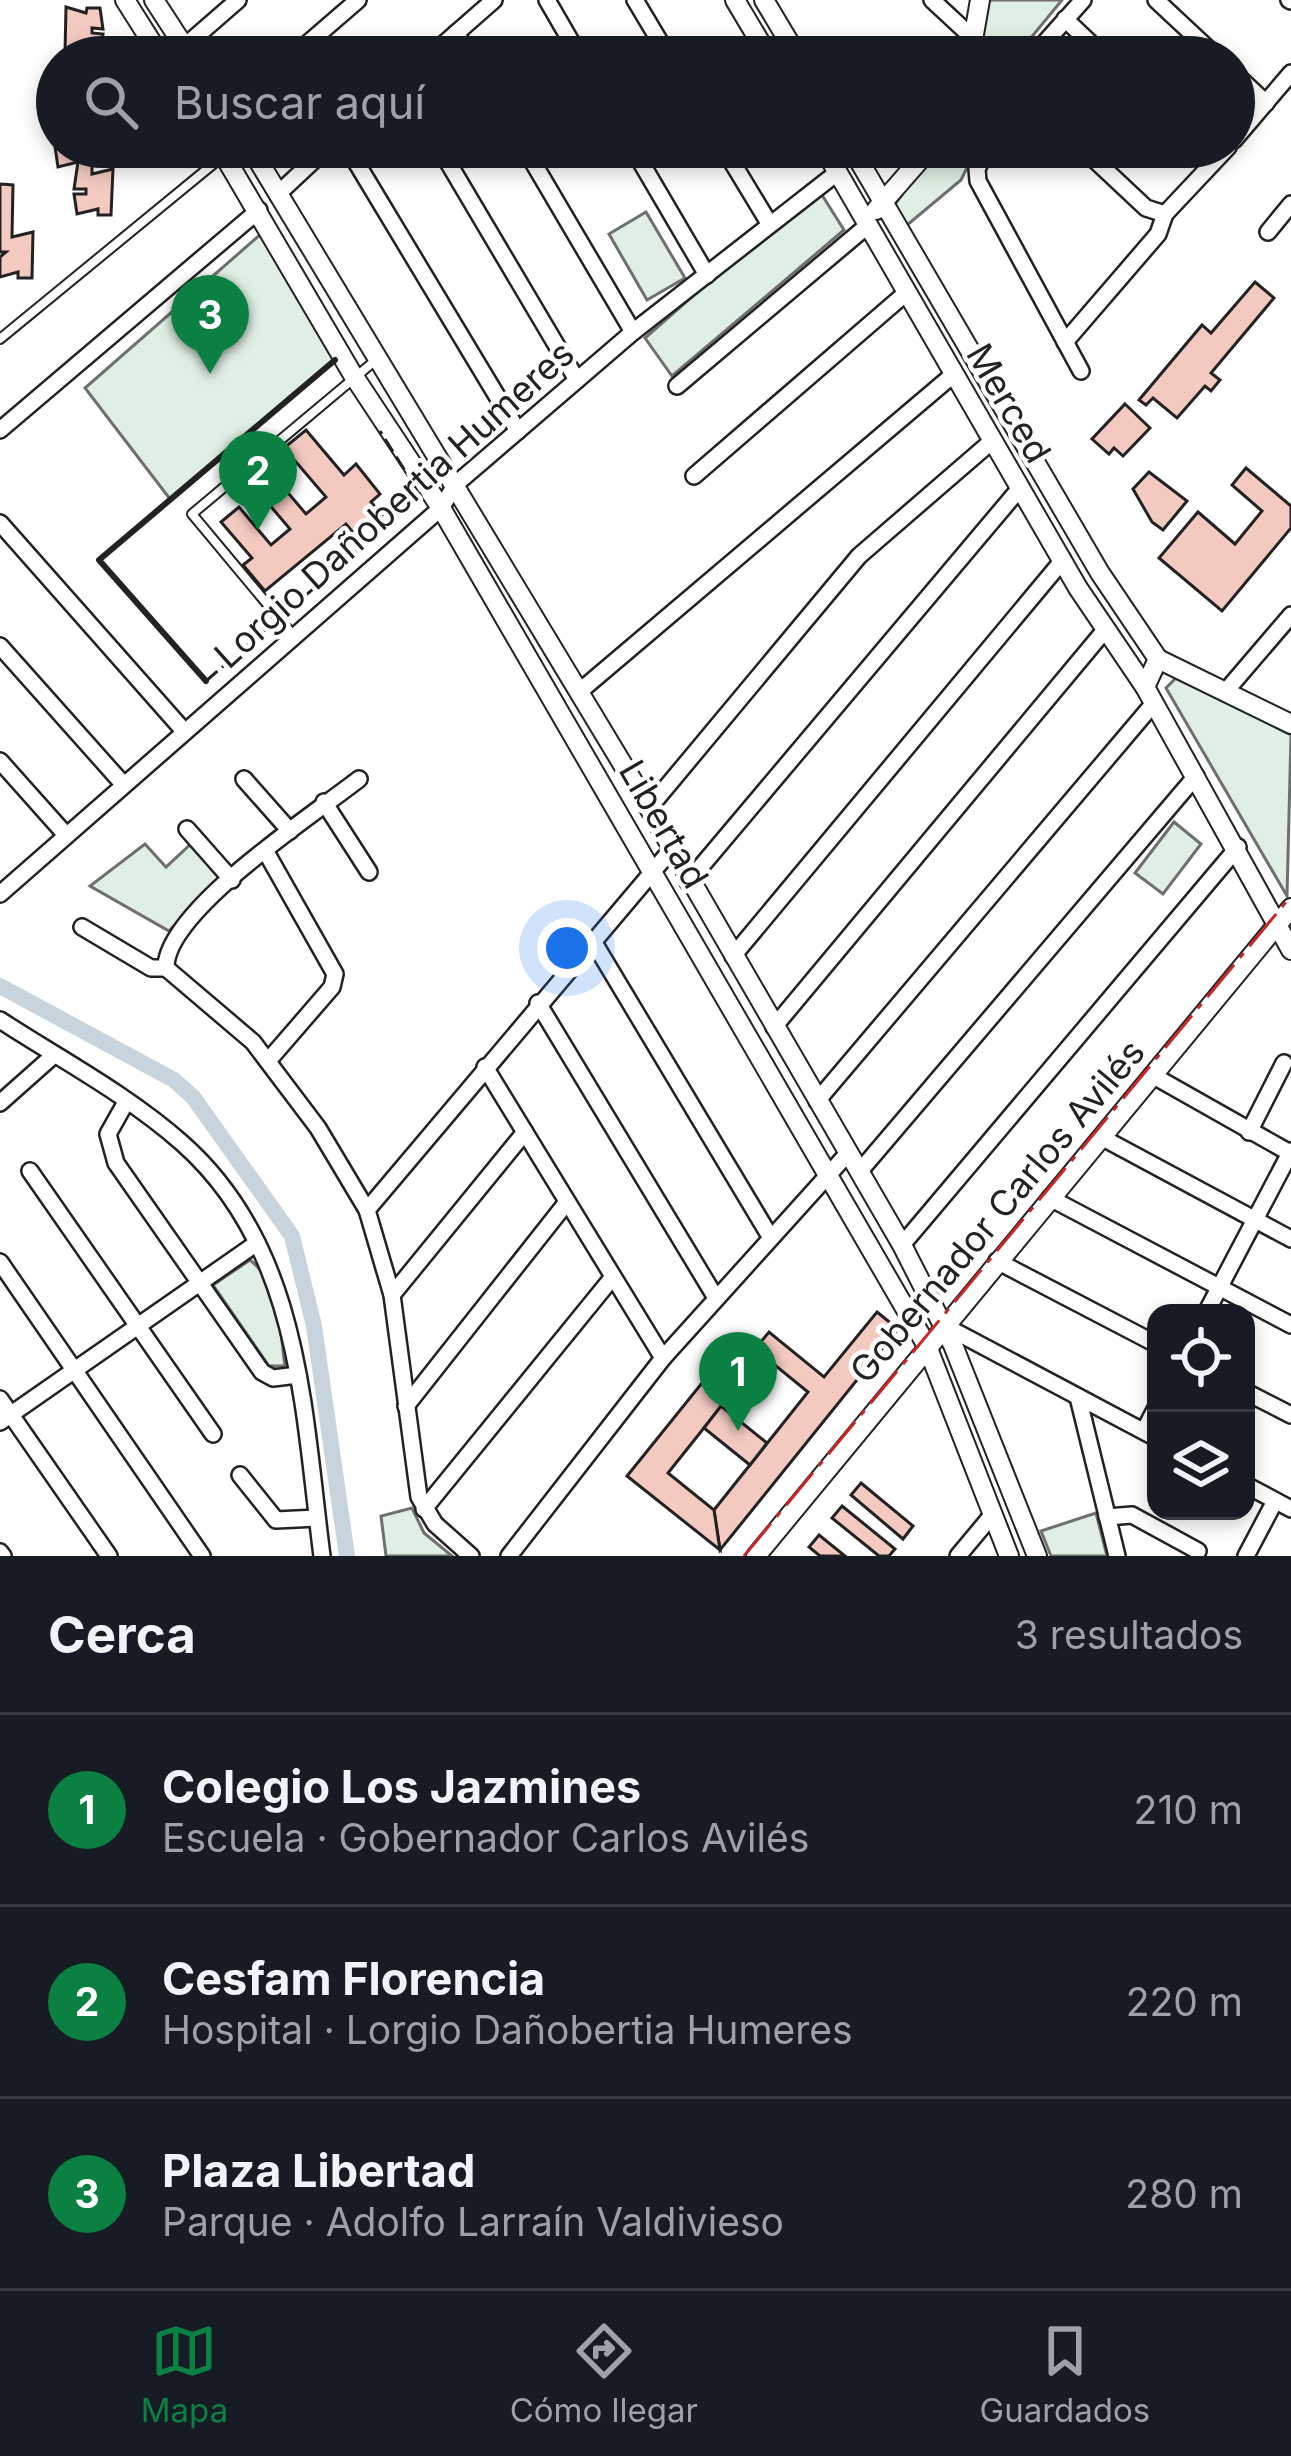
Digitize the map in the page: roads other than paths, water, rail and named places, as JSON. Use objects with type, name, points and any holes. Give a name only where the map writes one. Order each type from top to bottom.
[{"type":"street","points":[[125,0],[148,36]]},
{"type":"street","points":[[154,0],[178,36]]},
{"type":"street","points":[[203,36],[238,0]]},
{"type":"street","points":[[316,36],[358,0]]},
{"type":"street","points":[[453,36],[494,0]]},
{"type":"street","points":[[547,0],[568,36]]},
{"type":"street","points":[[635,0],[656,36]]},
{"type":"street","points":[[735,0],[757,36]]},
{"type":"street","points":[[764,0],[785,36]]},
{"type":"street","points":[[932,0],[962,36]]},
{"type":"street","points":[[974,36],[980,0]]},
{"type":"street","points":[[1050,36],[1083,0]]},
{"type":"street","points":[[1156,0],[1195,36]]},
{"type":"street","points":[[1065,19],[1083,36]]},
{"type":"street","points":[[1255,116],[1291,73]]},
{"type":"street","points":[[1255,93],[1266,103]]},
{"type":"street","name":"Libertad","points":[[232,168],[353,375],[441,508],[927,1346],[1009,1556]]},
{"type":"street","name":"Libertad","points":[[264,168],[649,808],[902,1245],[945,1326],[1037,1556]]},
{"type":"street","points":[[0,430],[306,168]]},
{"type":"street","points":[[360,168],[518,431]]},
{"type":"street","points":[[451,168],[577,380]]},
{"type":"street","points":[[536,168],[633,332]]},
{"type":"street","points":[[644,168],[707,275]]},
{"type":"street","points":[[736,168],[769,223]]},
{"type":"street","name":"Merced","points":[[836,168],[1063,560],[1284,916],[1291,950]]},
{"type":"street","name":"Merced","points":[[863,168],[1100,573],[1158,659]]},
{"type":"street","points":[[677,386],[865,223],[914,168]]},
{"type":"street","points":[[978,168],[978,181],[1081,371]]},
{"type":"street","points":[[1103,168],[1146,208],[1165,214]]},
{"type":"street","points":[[1065,342],[1157,234],[1165,214],[1209,168]]},
{"type":"street","name":"Lorgio Dañobertia Humeres","points":[[3,886],[441,508],[456,484],[633,332],[838,172]]},
{"type":"street","points":[[1291,204],[1272,227],[1291,233]]},
{"type":"street","points":[[694,476],[906,293]]},
{"type":"street","points":[[579,692],[954,374]]},
{"type":"street","points":[[649,808],[859,556],[992,441]]},
{"type":"street","points":[[688,882],[1020,488]]},
{"type":"street","points":[[0,523],[184,730]]},
{"type":"street","points":[[733,956],[1063,560]]},
{"type":"street","points":[[1226,691],[1285,635],[1291,615]]},
{"type":"street","points":[[774,1027],[1105,630]]},
{"type":"street","points":[[0,646],[123,784]]},
{"type":"street","points":[[818,1100],[1149,696],[1158,659],[1291,724]]},
{"type":"street","points":[[0,761],[66,835]]},
{"type":"street","points":[[860,1172],[1196,776]]},
{"type":"street","points":[[166,968],[168,953],[186,926],[232,880],[359,778]]},
{"type":"street","points":[[244,779],[290,831]]},
{"type":"street","points":[[325,802],[369,872]]},
{"type":"street","points":[[187,830],[232,880]]},
{"type":"street","points":[[902,1245],[1238,847]]},
{"type":"street","points":[[368,1210],[671,850]]},
{"type":"street","points":[[266,852],[334,974],[327,993],[268,1061]]},
{"type":"street","name":"Gobernador Carlos Avilés","points":[[755,1556],[1284,916]]},
{"type":"street","points":[[82,927],[151,968],[166,968],[236,1025],[268,1061],[368,1210],[392,1295],[424,1508],[471,1556]]},
{"type":"street","points":[[593,941],[771,1238]]},
{"type":"street","points":[[538,1003],[716,1298]]},
{"type":"street","points":[[0,1020],[126,1102],[196,1156],[257,1243],[287,1314],[322,1556]]},
{"type":"street","points":[[0,1103],[54,1055]]},
{"type":"street","points":[[1249,1132],[1284,1063]]},
{"type":"street","points":[[485,1066],[663,1358]]},
{"type":"street","points":[[1152,1076],[1290,1152],[1211,1304]]},
{"type":"street","points":[[126,1102],[110,1129],[108,1149],[262,1372],[274,1378],[298,1375]]},
{"type":"street","points":[[392,1295],[525,1132]]},
{"type":"street","points":[[1101,1136],[1291,1239]]},
{"type":"street","points":[[509,1556],[663,1358],[849,1152]]},
{"type":"street","points":[[30,1171],[213,1434]]},
{"type":"street","points":[[1050,1198],[1291,1324]]},
{"type":"street","points":[[406,1406],[567,1202]]},
{"type":"street","points":[[5,1418],[257,1243]]},
{"type":"street","points":[[997,1261],[1147,1339]]},
{"type":"street","points":[[0,1262],[202,1556]]},
{"type":"street","points":[[424,1508],[612,1278]]},
{"type":"street","points":[[945,1326],[1147,1433]]},
{"type":"street","points":[[1078,1396],[1117,1556]]},
{"type":"street","points":[[1255,1396],[1291,1415]]},
{"type":"street","points":[[0,1399],[5,1418],[109,1556]]},
{"type":"street","points":[[240,1474],[276,1520],[317,1518]]},
{"type":"street","points":[[1246,1556],[1283,1505],[1255,1490]]},
{"type":"street","points":[[1107,1517],[1127,1513],[1198,1551]]},
{"type":"street","points":[[958,1556],[993,1514]]},
{"type":"lane","points":[[0,339],[201,168]]},
{"type":"lane","points":[[293,636],[192,514],[378,358]]},
{"type":"waterway","points":[[0,986],[174,1080],[193,1097],[292,1236],[314,1326],[347,1556]]},
{"type":"place","name":"Plaza Libertad","points":[[210,374]]},
{"type":"place","name":"Cesfam Florencia","points":[[258,530]]},
{"type":"place","name":"Colegio Los Jazmines","points":[[738,1431]]}]
